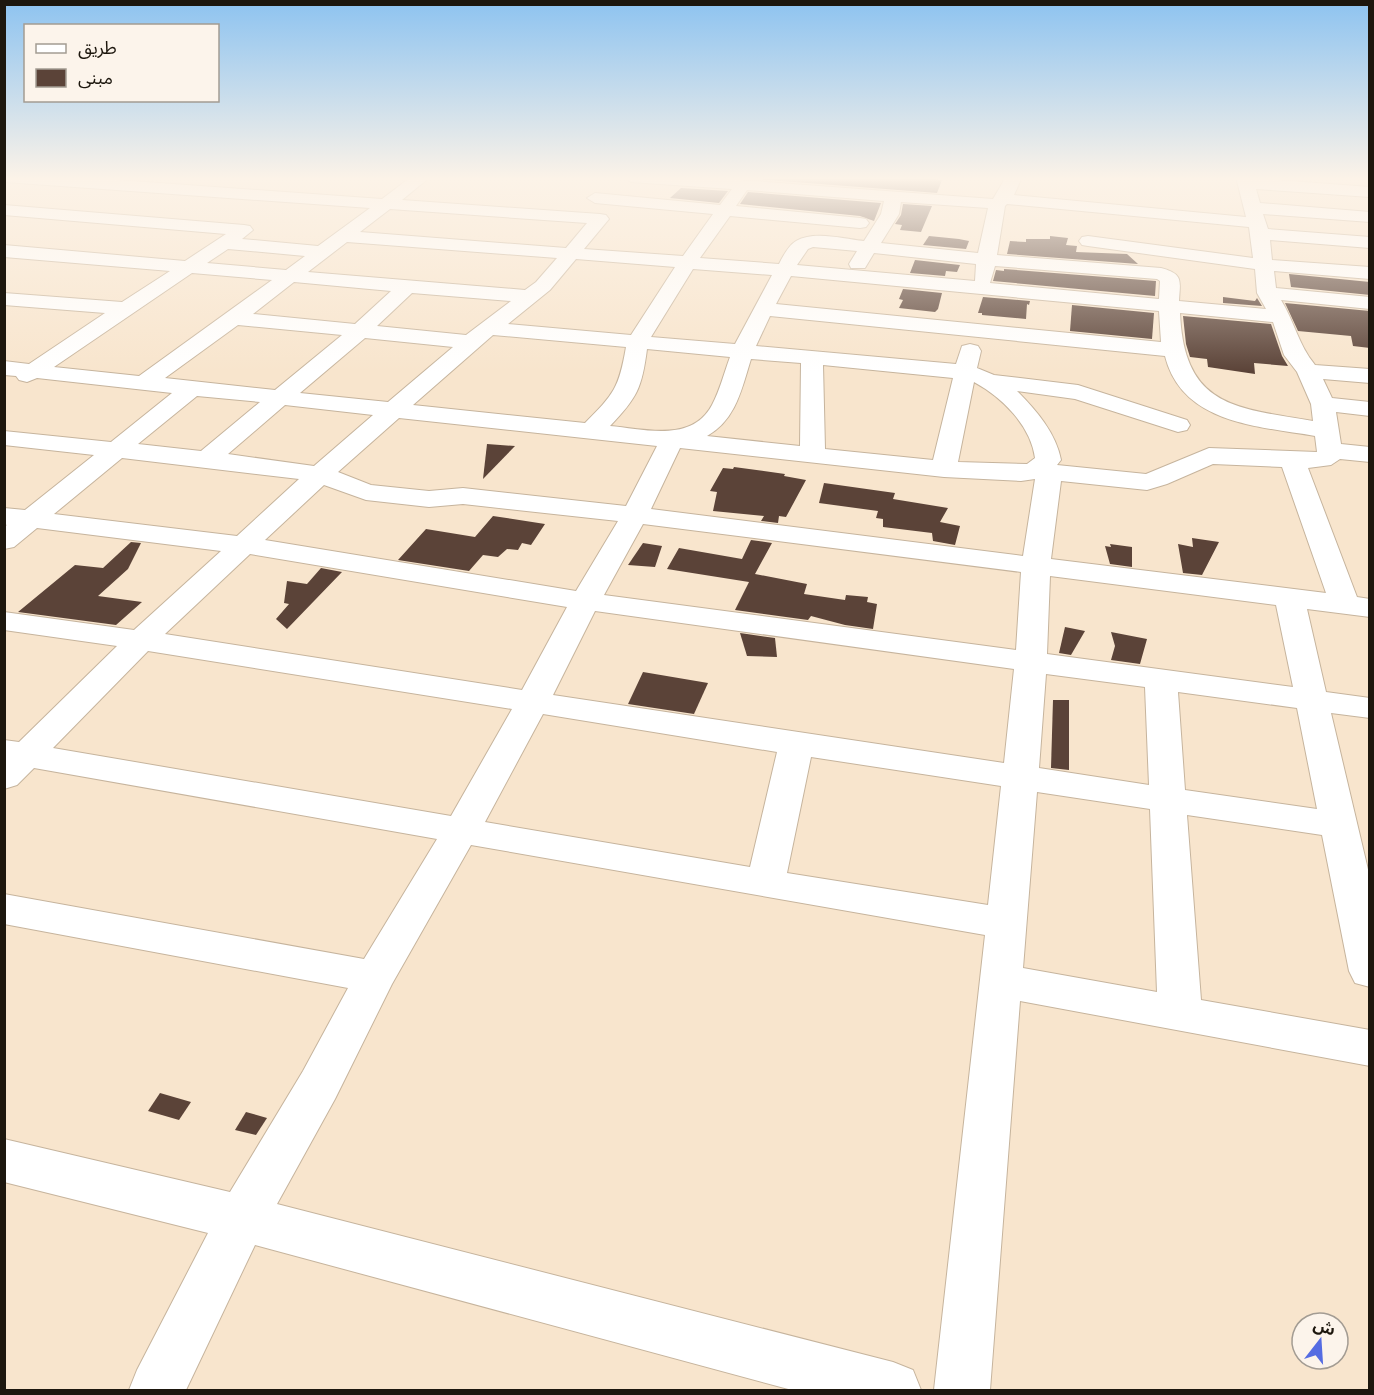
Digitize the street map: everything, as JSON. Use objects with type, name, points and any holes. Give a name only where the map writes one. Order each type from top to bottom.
[{"type":"street","points":[[4,263],[13,252],[37,242]]},
{"type":"street","points":[[144,383],[334,242]]},
{"type":"street","points":[[419,242],[982,287],[1054,297],[1281,317]]},
{"type":"street","points":[[12,761],[320,474],[471,342],[531,297],[584,242]]},
{"type":"street","points":[[591,431],[612,411],[628,387],[634,369],[637,342],[703,242]]},
{"type":"street","points":[[672,440],[689,436],[715,420],[727,398],[743,351],[784,270],[803,244],[824,242]]},
{"type":"street","points":[[826,242],[987,260],[1149,271],[1161,274],[1170,278],[1169,306],[1173,350],[1183,378],[1208,402],[1237,415],[1328,440],[1370,455]]},
{"type":"street","points":[[852,276],[871,242]]},
{"type":"street","points":[[944,469],[991,242]]},
{"type":"street","points":[[1088,242],[1088,268]]},
{"type":"street","points":[[1096,242],[1266,265],[1370,273]]},
{"type":"street","points":[[4,368],[944,469],[1004,473],[1042,472],[1133,482],[1158,479],[1209,456],[1322,460],[1330,455],[1323,404],[1308,371],[1295,355],[1281,317],[1267,293],[1264,283],[1266,265],[1262,242]]},
{"type":"street","points":[[4,388],[34,371],[224,243],[321,252]]},
{"type":"street","points":[[13,252],[531,297]]},
{"type":"street","points":[[207,459],[283,398],[408,286]]},
{"type":"street","points":[[1267,293],[1370,303]]},
{"type":"street","points":[[1044,336],[1054,297]]},
{"type":"street","points":[[4,299],[127,309]]},
{"type":"street","points":[[765,309],[1173,350]]},
{"type":"street","points":[[234,318],[471,342]]},
{"type":"street","points":[[488,328],[965,372],[989,381],[1078,392],[1178,425]]},
{"type":"street","points":[[813,357],[811,369],[813,455]]},
{"type":"street","points":[[1308,371],[1370,376]]},
{"type":"street","points":[[962,1390],[1031,662],[1042,472],[1048,460],[1042,436],[1013,402],[989,381]]},
{"type":"street","points":[[4,541],[18,518],[117,449],[192,388]]},
{"type":"street","points":[[1177,471],[1178,425],[1183,418],[1208,402]]},
{"type":"street","points":[[1323,404],[1370,409]]},
{"type":"street","points":[[4,438],[207,459],[320,474],[366,492],[429,499],[463,496],[635,515],[1357,607]]},
{"type":"street","points":[[157,1390],[242,1218],[319,1085],[375,976],[461,831],[585,601],[635,515],[672,440]]},
{"type":"street","points":[[1292,459],[1357,607]]},
{"type":"street","points":[[18,518],[244,545],[585,601],[1370,708]]},
{"type":"street","points":[[1290,599],[1370,971]]},
{"type":"street","points":[[4,621],[141,640],[796,744],[1338,825]]},
{"type":"street","points":[[1161,679],[1180,1014]]},
{"type":"street","points":[[765,884],[796,744]]},
{"type":"street","points":[[12,761],[461,831],[765,884],[1006,922]]},
{"type":"street","points":[[4,909],[375,976]]},
{"type":"street","points":[[1000,981],[1370,1048]]},
{"type":"street","points":[[4,1160],[242,1218],[893,1390]]},
{"type":"building","points":[[925,242],[969,242],[966,249],[923,245]]},
{"type":"building","points":[[1010,242],[1067,242],[1066,245],[1077,246],[1076,252],[1127,254],[1138,264],[1007,254]]},
{"type":"building","points":[[915,260],[960,265],[957,272],[946,271],[945,276],[910,273]]},
{"type":"building","points":[[1004,269],[1156,281],[1155,296],[993,281],[996,270],[1004,271]]},
{"type":"building","points":[[1289,274],[1370,282],[1370,295],[1291,287]]},
{"type":"building","points":[[903,289],[942,293],[938,309],[935,312],[899,308],[903,300],[899,299]]},
{"type":"building","points":[[983,297],[1030,301],[1029,305],[1027,304],[1026,319],[978,313]]},
{"type":"building","points":[[1223,297],[1255,301],[1257,298],[1262,306],[1223,303]]},
{"type":"building","points":[[1285,303],[1370,311],[1370,348],[1353,346],[1351,336],[1298,331]]},
{"type":"building","points":[[1072,305],[1154,313],[1152,339],[1070,331]]},
{"type":"building","points":[[1183,316],[1271,324],[1282,356],[1288,366],[1254,363],[1255,374],[1208,367],[1207,359],[1190,357]]},
{"type":"building","points":[[487,444],[515,446],[483,479]]},
{"type":"building","points":[[734,467],[785,474],[784,476],[806,480],[786,517],[779,516],[778,523],[761,521],[764,516],[713,511],[717,492],[710,491],[723,468],[733,469]]},
{"type":"building","points":[[824,483],[895,493],[893,499],[948,508],[940,522],[960,526],[955,545],[933,541],[932,533],[883,527],[883,519],[876,518],[878,511],[819,503]]},
{"type":"building","points":[[493,516],[545,524],[531,545],[522,543],[518,550],[507,549],[498,557],[483,555],[469,571],[398,560],[426,529],[475,537]]},
{"type":"building","points":[[1192,538],[1219,542],[1202,575],[1183,573],[1178,544],[1193,547]]},
{"type":"building","points":[[751,540],[772,543],[755,574],[807,584],[804,594],[845,600],[846,595],[868,597],[867,602],[877,604],[873,629],[845,625],[811,616],[808,620],[735,610],[749,582],[667,569],[679,548],[742,559]]},
{"type":"building","points":[[131,542],[141,543],[128,569],[98,596],[142,602],[116,625],[18,612],[75,565],[103,568]]},
{"type":"building","points":[[643,543],[662,546],[655,567],[628,565]]},
{"type":"building","points":[[1110,544],[1132,547],[1132,567],[1110,564],[1105,546],[1111,547]]},
{"type":"building","points":[[321,568],[342,572],[287,629],[276,619],[289,604],[284,603],[287,581],[307,584]]},
{"type":"building","points":[[1065,627],[1085,631],[1071,655],[1059,653]]},
{"type":"building","points":[[1111,632],[1147,639],[1140,664],[1111,660],[1115,646]]},
{"type":"building","points":[[740,633],[775,638],[777,657],[747,656]]},
{"type":"building","points":[[643,672],[708,683],[694,714],[628,704]]},
{"type":"building","points":[[1053,700],[1069,700],[1069,770],[1051,768]]},
{"type":"building","points":[[160,1093],[191,1102],[179,1120],[148,1111]]},
{"type":"building","points":[[246,1112],[267,1118],[256,1135],[235,1130]]}]
